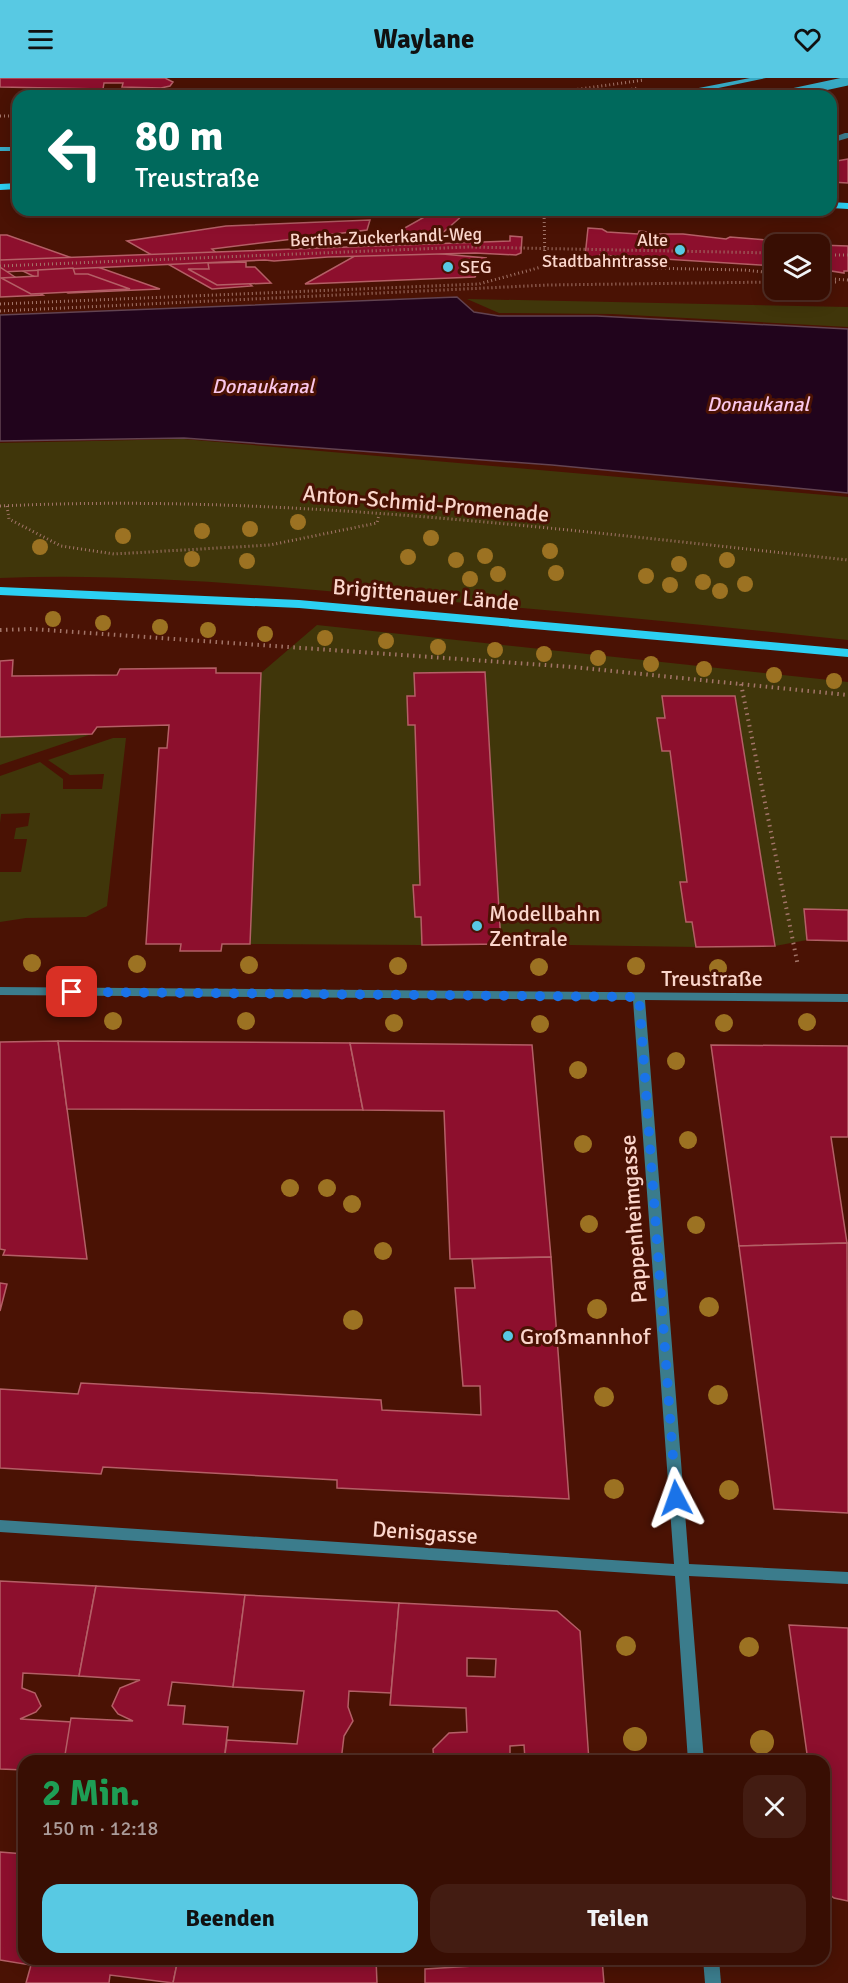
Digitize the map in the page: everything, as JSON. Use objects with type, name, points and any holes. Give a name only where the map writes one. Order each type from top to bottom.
[{"type":"main road","points":[[699,90],[762,78]]},
{"type":"main road","points":[[806,90],[848,81]]},
{"type":"main road","name":"Brigittenauer Lände","points":[[0,591],[299,604],[848,653]]},
{"type":"street","name":"Treustraße","points":[[0,991],[848,998]]},
{"type":"street","name":"Pappenheimgasse","points":[[639,997],[696,1755]]},
{"type":"street","name":"Denisgasse","points":[[0,1526],[681,1570],[848,1578]]},
{"type":"street","points":[[712,1965],[713,1983]]},
{"type":"path","points":[[574,90],[648,80]]},
{"type":"path","points":[[544,216],[545,266]]},
{"type":"path","name":"Bertha-Zuckerkandl-Weg","points":[[0,266],[457,247],[591,248],[764,254]]},
{"type":"path","points":[[830,255],[848,255]]},
{"type":"path","points":[[0,304],[479,284],[545,266],[764,272]]},
{"type":"path","points":[[830,280],[848,281]]},
{"type":"path","points":[[0,311],[548,285],[764,282]]},
{"type":"path","name":"Anton-Schmid-Promenade","points":[[0,506],[75,502],[280,507],[499,524],[848,560]]},
{"type":"path","points":[[7,506],[9,519],[62,546],[114,555],[270,545],[377,523],[379,515]]},
{"type":"path","points":[[0,630],[44,630],[562,666],[848,695]]},
{"type":"path","points":[[741,684],[804,998]]},
{"type":"shaded area","points":[[467,299],[848,307],[848,327],[612,314],[499,313]]},
{"type":"shaded area","points":[[183,439],[848,497],[848,640],[550,610],[232,583],[93,577],[0,578],[0,443]]},
{"type":"shaded area","points":[[317,625],[848,682],[848,910],[804,909],[807,940],[775,946],[735,696],[663,696],[687,882],[681,882],[696,947],[501,944],[485,673],[407,697],[408,725],[415,725],[420,885],[413,885],[415,917],[421,917],[422,945],[250,944],[261,673]]},
{"type":"shaded area","points":[[92,734],[0,765],[0,737]]},
{"type":"shaded area","points":[[113,738],[126,738],[107,906],[86,917],[26,918],[0,922],[0,872],[21,872],[27,839],[14,839],[16,828],[28,826],[30,813],[1,814],[0,823],[0,776],[40,762],[63,779],[63,789],[102,789],[104,774],[70,775],[48,760]]},
{"type":"water","name":"Donaukanal","points":[[457,297],[474,312],[499,316],[597,316],[848,329],[848,493],[552,465],[184,438],[0,441],[0,315]]},
{"type":"building","points":[[0,78],[165,78],[173,82],[170,86],[161,88],[122,87],[123,83],[104,83],[103,89],[0,87]]},
{"type":"building","points":[[848,159],[848,183],[837,182],[837,161]]},
{"type":"building","points":[[426,216],[462,216],[421,252],[486,258],[475,277],[305,284]]},
{"type":"building","points":[[370,220],[367,230],[212,249],[252,286],[212,289],[127,241],[226,226]]},
{"type":"building","name":"Alte Stadtbahntrasse","points":[[588,228],[602,229],[607,232],[638,234],[639,231],[648,232],[648,234],[764,240],[764,265],[600,255],[600,258],[585,257]]},
{"type":"building","points":[[0,235],[7,235],[160,289],[68,293],[0,260]]},
{"type":"building","points":[[510,236],[522,237],[521,253],[516,255],[475,253],[328,257],[0,272],[0,260],[510,241]]},
{"type":"building","points":[[830,245],[848,246],[848,271],[844,273],[830,271]]},
{"type":"building","points":[[246,262],[246,267],[255,267],[271,283],[217,285],[188,269],[209,269],[208,263]]},
{"type":"building","points":[[0,267],[15,277],[43,295],[0,297]]},
{"type":"building","points":[[73,268],[75,274],[88,274],[130,289],[31,294],[1,278],[38,276],[38,270]]},
{"type":"building","points":[[13,660],[12,676],[117,675],[120,669],[216,668],[216,673],[261,673],[250,944],[222,944],[221,951],[180,951],[181,944],[146,944],[159,748],[167,748],[169,725],[97,727],[92,734],[0,737],[0,661]]},
{"type":"building","points":[[485,672],[501,944],[422,945],[421,917],[415,917],[413,885],[420,885],[415,725],[408,725],[407,696],[415,696],[414,673]]},
{"type":"building","points":[[662,696],[735,696],[775,946],[696,947],[692,922],[686,922],[680,882],[687,882],[670,751],[662,751],[657,718],[665,718]]},
{"type":"building","points":[[804,909],[848,910],[848,941],[807,940]]},
{"type":"building","points":[[58,1041],[87,1259],[3,1255],[5,1250],[0,1249],[0,1042]]},
{"type":"building","points":[[58,1041],[350,1043],[363,1110],[67,1109]]},
{"type":"building","points":[[350,1043],[532,1045],[551,1257],[450,1259],[444,1111],[363,1110]]},
{"type":"building","points":[[711,1045],[848,1046],[848,1137],[831,1137],[847,1243],[739,1246]]},
{"type":"building","points":[[847,1243],[848,1513],[774,1509],[739,1246]]},
{"type":"building","name":"Großmannhof","points":[[551,1257],[569,1499],[337,1488],[337,1480],[103,1467],[101,1474],[0,1468],[0,1389],[78,1394],[81,1383],[381,1400],[382,1410],[481,1415],[480,1386],[463,1386],[455,1288],[475,1288],[472,1259]]},
{"type":"building","points":[[0,1283],[7,1284],[0,1311]]},
{"type":"building","points":[[0,1581],[96,1586],[79,1676],[23,1673],[22,1688],[35,1693],[41,1706],[36,1712],[20,1719],[72,1722],[65,1755],[18,1755],[18,1770],[0,1769]]},
{"type":"building","points":[[96,1586],[245,1595],[233,1687],[172,1682],[168,1705],[185,1706],[183,1724],[228,1727],[225,1755],[65,1755],[71,1718],[133,1721],[118,1714],[112,1706],[120,1688],[140,1680],[79,1676]]},
{"type":"building","points":[[245,1595],[399,1603],[391,1693],[349,1691],[348,1707],[353,1721],[344,1736],[342,1755],[225,1755],[227,1740],[297,1744],[304,1691],[233,1687]]},
{"type":"building","points":[[399,1603],[557,1611],[580,1631],[589,1755],[525,1755],[524,1745],[510,1746],[510,1755],[434,1755],[433,1749],[449,1733],[467,1732],[466,1708],[390,1705]],"holes":[[[467,1658],[496,1659],[495,1677],[467,1676]]]},
{"type":"building","points":[[789,1625],[848,1628],[848,1901],[830,1895],[830,1755],[807,1755]]},
{"type":"building","points":[[0,1852],[18,1854],[18,1963],[0,1960]]},
{"type":"building","points":[[31,1965],[177,1965],[173,1983],[110,1975],[109,1983],[26,1983]]},
{"type":"building","points":[[177,1965],[376,1965],[377,1983],[173,1983]]},
{"type":"building","points":[[602,1965],[604,1983],[425,1983],[425,1969],[473,1966]]},
{"type":"place","name":"Alte Stadtbahntrasse","points":[[680,250]]},
{"type":"place","name":"SEG","points":[[448,267]]},
{"type":"place","name":"Modellbahn Zentrale","points":[[477,926]]},
{"type":"place","name":"Großmannhof","points":[[508,1336]]},
{"type":"route","points":[[72,992],[639,997],[676,1498]]}]
